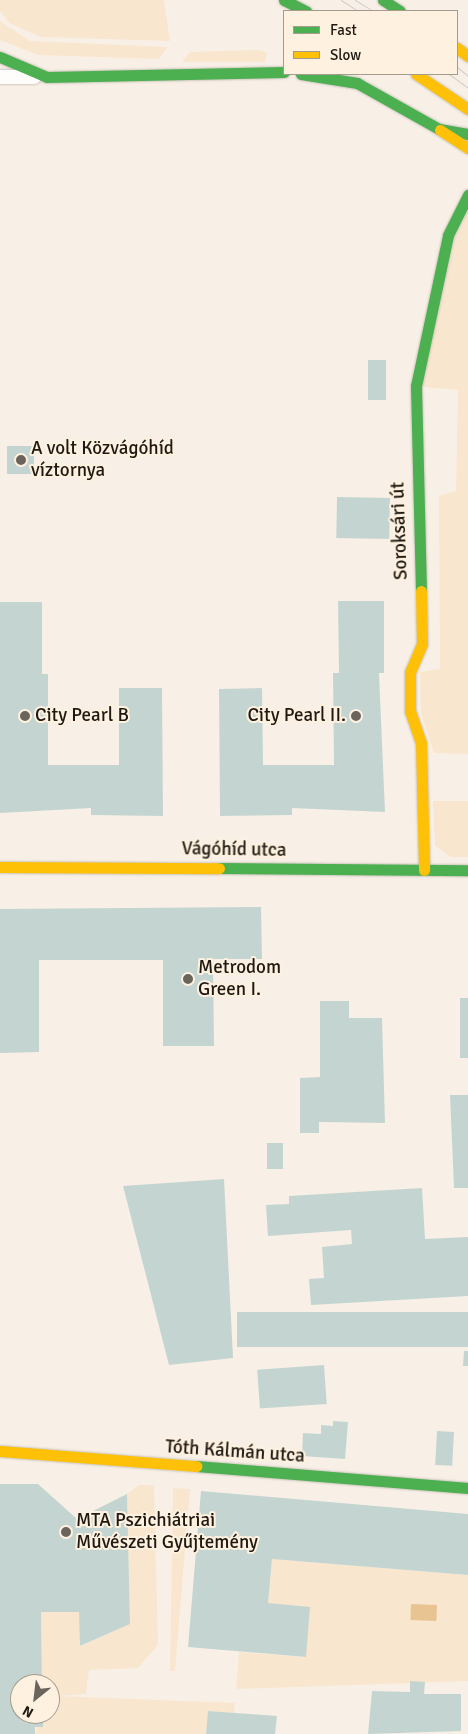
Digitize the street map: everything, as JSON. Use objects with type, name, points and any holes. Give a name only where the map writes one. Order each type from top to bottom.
[{"type":"street","points":[[284,0],[304,10]]},
{"type":"street","points":[[383,0],[398,10]]},
{"type":"street","points":[[0,57],[47,77]]},
{"type":"street","points":[[0,76],[47,77],[283,72]]},
{"type":"street","points":[[307,75],[358,83],[439,129],[468,148]]},
{"type":"street","points":[[417,75],[468,109]]},
{"type":"street","points":[[439,129],[468,134]]},
{"type":"street","name":"Soroksári út","points":[[424,870],[421,743],[410,711],[410,672],[422,644],[416,386],[448,235],[468,195]]},
{"type":"street","name":"Vágóhíd utca","points":[[0,867],[468,870]]},
{"type":"street","name":"Tóth Kálmán utca","points":[[0,1451],[468,1488]]},
{"type":"shaded area","points":[[0,0],[164,0],[170,41],[41,37],[9,23],[0,11]]},
{"type":"shaded area","points":[[0,21],[30,41],[167,47],[159,59],[38,55],[0,40]]},
{"type":"shaded area","points":[[260,50],[267,53],[265,62],[182,62],[190,52]]},
{"type":"shaded area","points":[[468,211],[468,754],[434,753],[421,713],[420,672],[440,669],[439,496],[456,491],[458,390],[422,387],[455,236]]},
{"type":"shaded area","points":[[433,801],[468,801],[468,857],[451,857],[435,846]]},
{"type":"shaded area","points":[[139,1485],[154,1485],[158,1645],[138,1668],[89,1670],[86,1694],[60,1696],[60,1674],[42,1674],[41,1612],[79,1612],[81,1646],[130,1624],[127,1494]]},
{"type":"shaded area","points":[[173,1488],[190,1489],[175,1671],[170,1671]]},
{"type":"shaded area","points":[[272,1559],[468,1575],[468,1681],[236,1689],[239,1652],[305,1657],[268,1603]]},
{"type":"shaded area","points":[[411,1604],[437,1605],[436,1621],[410,1620]]},
{"type":"shaded area","points":[[60,1696],[235,1703],[234,1713],[208,1711],[206,1734],[35,1734],[39,1724],[60,1724]]},
{"type":"building","points":[[368,360],[386,360],[386,400],[368,400]]},
{"type":"building","name":"A volt Közvágóhíd víztornya","points":[[7,446],[34,446],[34,474],[7,474]]},
{"type":"building","points":[[337,497],[390,498],[389,539],[336,538]]},
{"type":"building","name":"City Pearl II.","points":[[338,601],[384,601],[384,673],[379,673],[385,812],[292,808],[292,815],[220,816],[219,689],[262,688],[263,765],[334,765],[333,673],[339,673]]},
{"type":"building","name":"City Pearl B","points":[[0,602],[42,602],[42,674],[48,674],[48,765],[119,765],[119,688],[162,688],[163,816],[91,815],[91,808],[0,813]]},
{"type":"building","name":"Metrodom Green I.","points":[[261,907],[262,959],[213,959],[214,1046],[163,1046],[163,960],[39,960],[39,1052],[0,1053],[0,909]]},
{"type":"building","points":[[460,998],[468,998],[468,1058],[460,1058]]},
{"type":"building","points":[[320,1001],[349,1001],[349,1018],[382,1018],[385,1123],[319,1122],[319,1133],[300,1133],[300,1078],[320,1077]]},
{"type":"building","points":[[450,1095],[468,1095],[468,1188],[454,1188]]},
{"type":"building","points":[[267,1143],[283,1143],[283,1169],[267,1169]]},
{"type":"building","points":[[224,1179],[233,1358],[169,1365],[123,1186]]},
{"type":"building","points":[[422,1188],[425,1239],[468,1237],[468,1296],[311,1305],[309,1279],[324,1278],[322,1247],[352,1244],[351,1230],[268,1236],[266,1205],[289,1204],[289,1196]]},
{"type":"building","points":[[237,1312],[468,1312],[468,1347],[237,1347]]},
{"type":"building","points":[[464,1351],[468,1351],[468,1366],[463,1366]]},
{"type":"building","points":[[324,1365],[327,1404],[260,1409],[257,1370]]},
{"type":"building","points":[[333,1421],[348,1422],[345,1459],[302,1456],[303,1433],[321,1434],[321,1425],[333,1426]]},
{"type":"building","points":[[437,1431],[454,1432],[452,1466],[435,1465]]},
{"type":"building","points":[[0,1484],[38,1484],[77,1519],[127,1494],[130,1624],[80,1646],[79,1612],[41,1612],[42,1674],[10,1674],[10,1724],[43,1724],[43,1727],[35,1727],[35,1734],[0,1734]]},
{"type":"building","points":[[201,1491],[468,1514],[468,1575],[272,1559],[268,1603],[310,1607],[306,1657],[188,1647]]},
{"type":"building","points":[[410,1681],[425,1682],[424,1694],[461,1694],[461,1731],[368,1734],[372,1691],[410,1692]]},
{"type":"building","points":[[208,1711],[277,1716],[275,1734],[206,1734]]},
{"type":"tram line","points":[[341,0],[356,10]]},
{"type":"tram line","points":[[355,0],[371,10]]},
{"type":"tram line","points":[[458,68],[468,76]]},
{"type":"tram line","points":[[450,75],[468,88]]},
{"type":"traffic: fast","points":[[284,0],[304,10]]},
{"type":"traffic: fast","points":[[383,0],[398,10]]},
{"type":"traffic: fast","points":[[0,57],[47,77],[283,72]]},
{"type":"traffic: fast","points":[[307,75],[357,83],[439,129],[468,134]]},
{"type":"traffic: fast","points":[[421,591],[416,386],[448,235],[468,195]]},
{"type":"traffic: fast","points":[[219,868],[468,870]]},
{"type":"traffic: fast","points":[[196,1466],[468,1488]]},
{"type":"traffic: slow","points":[[458,49],[468,56]]},
{"type":"traffic: slow","points":[[417,75],[468,109]]},
{"type":"traffic: slow","points":[[440,130],[468,148]]},
{"type":"traffic: slow","points":[[421,591],[422,644],[410,672],[410,711],[421,743],[424,870]]},
{"type":"traffic: slow","points":[[0,867],[219,868]]},
{"type":"traffic: slow","points":[[0,1451],[196,1466]]},
{"type":"place","name":"A volt Közvágóhíd víztornya","points":[[21,460]]},
{"type":"place","name":"City Pearl B","points":[[25,716]]},
{"type":"place","name":"City Pearl II.","points":[[356,716]]},
{"type":"place","name":"Metrodom Green I.","points":[[188,979]]},
{"type":"place","name":"MTA Pszichiátriai Művészeti Gyűjtemény","points":[[66,1532]]}]
